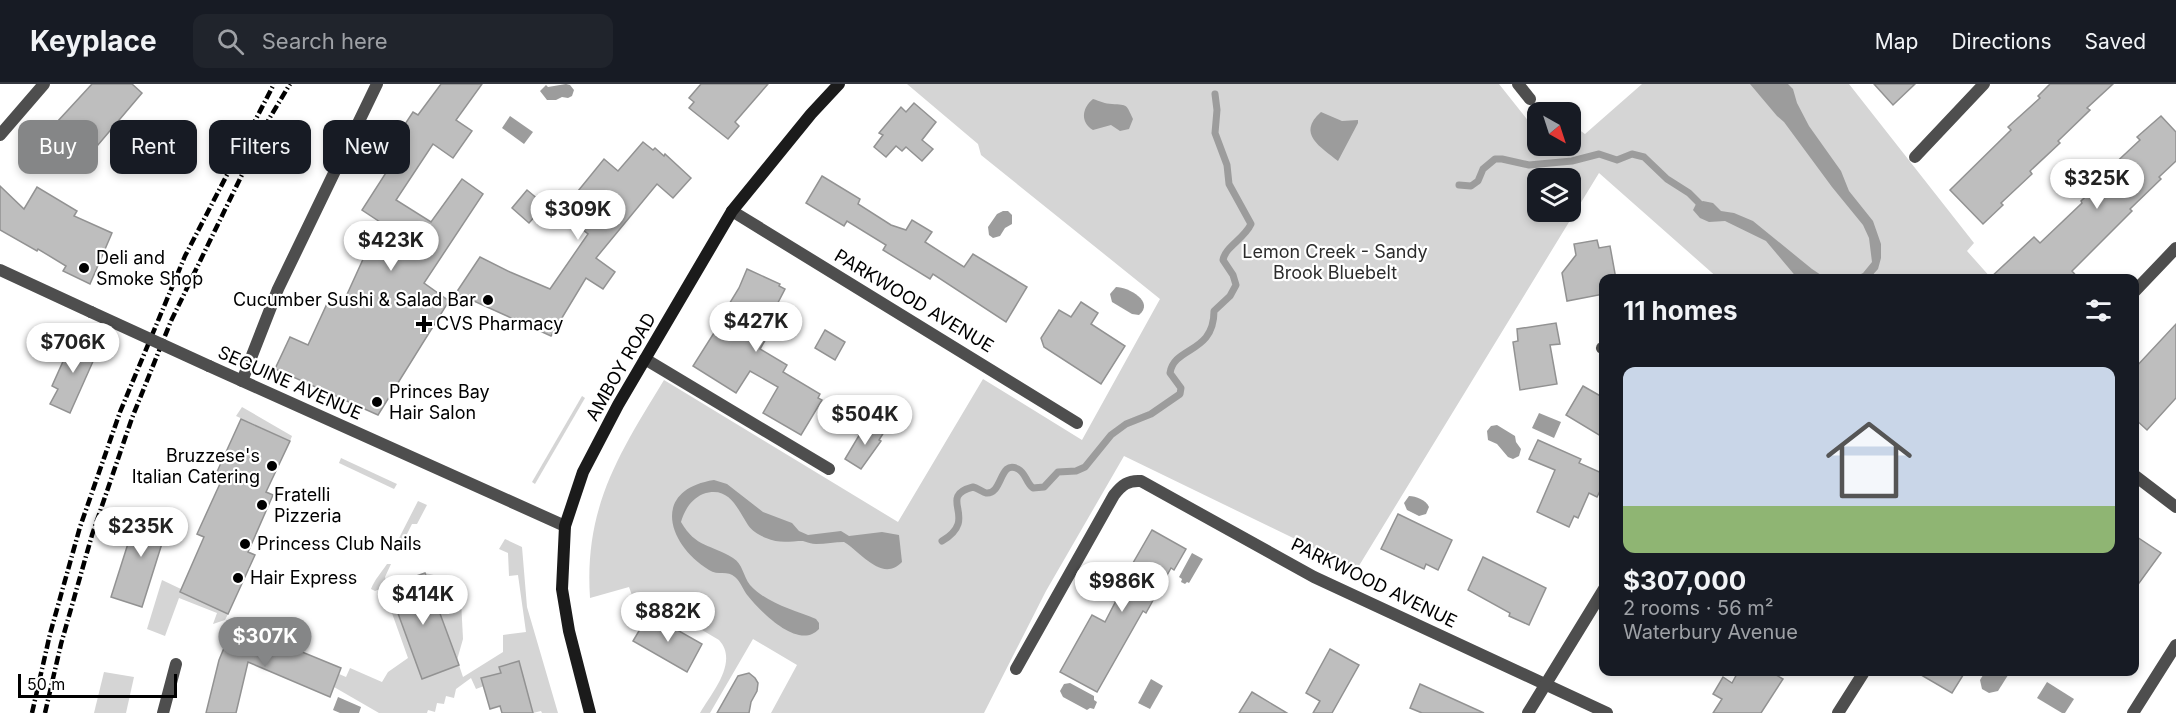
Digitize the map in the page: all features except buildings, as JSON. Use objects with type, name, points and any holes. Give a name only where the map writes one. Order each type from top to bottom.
[{"type":"main road","name":"AMBOY ROAD","points":[[590,713],[569,631],[562,589],[565,526],[583,472],[645,359],[732,211],[811,114],[839,84]]},
{"type":"street","points":[[0,135],[44,84]]},
{"type":"street","points":[[242,381],[279,289],[377,84]]},
{"type":"street","points":[[1518,84],[1530,99]]},
{"type":"street","points":[[1915,158],[1984,84]]},
{"type":"street","name":"PARKWOOD AVENUE","points":[[732,211],[1077,423]]},
{"type":"street","points":[[2139,287],[2176,248]]},
{"type":"street","name":"SEGUINE AVENUE","points":[[0,270],[565,526]]},
{"type":"street","points":[[645,359],[829,469]]},
{"type":"street","points":[[2139,479],[2176,507]]},
{"type":"street","name":"PARKWOOD AVENUE","points":[[1016,669],[1114,495],[1130,481],[1141,481],[1152,485],[1314,577],[1606,713]]},
{"type":"street","points":[[1528,713],[1599,597]]},
{"type":"street","points":[[2133,713],[2176,645]]},
{"type":"street","points":[[163,713],[176,664]]},
{"type":"street","points":[[1838,713],[1861,676]]},
{"type":"green space","name":"Lemon Creek - Sandy Brook Bluebelt","points":[[907,84],[1499,84],[1527,119],[1527,156],[1581,156],[1581,131],[1585,134],[1642,84],[1849,84],[1974,243],[1967,251],[1988,274],[1713,274],[1599,173],[1581,202],[1581,168],[1527,168],[1527,222],[1569,222],[1357,569],[1124,456],[1046,591],[984,713],[771,713],[797,665],[753,639],[710,713],[700,713],[722,677],[725,667],[724,649],[719,640],[651,600],[637,603],[629,587],[590,598],[593,536],[599,509],[619,458],[664,380],[898,522],[983,379],[1082,440],[1160,299],[981,155],[978,144]]},
{"type":"green space","points":[[582,396],[585,398],[535,484],[532,482]]},
{"type":"green space","points":[[242,407],[292,436],[290,441],[236,416]]},
{"type":"green space","points":[[341,458],[397,484],[394,489],[339,463]]},
{"type":"green space","points":[[418,501],[427,505],[417,524],[412,524],[401,546],[397,542]]},
{"type":"green space","points":[[505,539],[522,547],[527,607],[558,713],[542,713],[541,711],[533,713],[519,662],[499,667],[501,673],[482,678],[484,686],[476,689],[471,678],[456,689],[454,698],[446,696],[444,704],[437,703],[435,712],[428,710],[427,713],[379,713],[334,687],[339,674],[346,677],[350,668],[382,682],[388,672],[408,658],[383,588],[375,591],[371,589],[387,564],[391,564],[385,577],[422,678],[459,665],[463,677],[503,652],[503,635],[526,632],[518,575],[509,576],[508,553],[499,549]]},
{"type":"green space","points":[[425,573],[460,581],[463,639],[457,660]]},
{"type":"green space","points":[[162,580],[181,589],[180,592],[228,614],[225,620],[213,624],[217,613],[179,598],[165,636],[147,629]]},
{"type":"green space","points":[[104,672],[134,677],[126,713],[94,713]]},
{"type":"shaded area","points":[[566,84],[574,90],[572,96],[568,98],[547,100],[540,91],[546,85],[548,87]]},
{"type":"shaded area","points":[[1750,84],[1788,84],[1793,89],[1797,103],[1809,126],[1841,171],[1849,191],[1873,221],[1881,244],[1881,258],[1878,269],[1874,274],[1861,274],[1872,262],[1869,238],[1863,225]]},
{"type":"shaded area","points":[[1093,99],[1107,104],[1126,106],[1133,119],[1129,129],[1120,131],[1111,125],[1093,130],[1089,127],[1084,115]]},
{"type":"shaded area","points":[[1321,112],[1342,121],[1358,120],[1338,161],[1314,140],[1311,133],[1314,120]]},
{"type":"shaded area","points":[[510,116],[533,132],[524,144],[502,128]]},
{"type":"shaded area","points":[[1703,201],[1713,203],[1721,211],[1734,213],[1753,221],[1820,274],[1794,274],[1766,241],[1725,221],[1709,222],[1700,218],[1693,210],[1696,204]]},
{"type":"shaded area","points":[[1008,211],[1012,215],[1012,224],[1005,228],[1000,236],[993,238],[989,235],[988,227],[997,214]]},
{"type":"shaded area","points":[[1116,287],[1133,292],[1142,300],[1143,310],[1139,315],[1132,314],[1112,302],[1110,294]]},
{"type":"shaded area","points":[[1539,413],[1561,422],[1554,438],[1532,428]]},
{"type":"shaded area","points":[[1497,425],[1515,436],[1521,449],[1519,456],[1513,459],[1508,457],[1497,444],[1488,440],[1487,431],[1491,426]]},
{"type":"shaded area","points":[[714,480],[727,484],[763,512],[792,523],[799,531],[808,535],[841,531],[849,536],[882,532],[899,535],[902,562],[894,568],[879,568],[844,542],[816,544],[803,541],[771,540],[758,534],[748,525],[736,505],[726,495],[712,492],[699,496],[689,506],[681,522],[692,537],[736,561],[750,585],[764,597],[816,619],[819,623],[819,629],[811,635],[791,632],[781,627],[762,611],[735,577],[712,572],[695,559],[683,546],[676,533],[672,519],[674,506],[681,495],[694,486]]},
{"type":"shaded area","points":[[1409,496],[1426,502],[1429,507],[1426,514],[1419,516],[1407,510],[1404,503]]},
{"type":"shaded area","points":[[1192,553],[1203,559],[1189,583],[1185,584],[1179,577]]},
{"type":"shaded area","points":[[1982,676],[2007,676],[1998,691],[1989,693],[1982,689],[1980,680]]},
{"type":"shaded area","points":[[1151,679],[1163,686],[1150,709],[1138,703]]},
{"type":"shaded area","points":[[2047,682],[2074,699],[2065,713],[2037,698]]},
{"type":"shaded area","points":[[1070,683],[1094,696],[1097,702],[1094,709],[1087,710],[1063,697],[1060,691],[1064,684]]},
{"type":"shaded area","points":[[338,697],[361,707],[359,713],[340,713],[333,710]]},
{"type":"waterway","points":[[942,541],[953,532],[958,524],[957,502],[962,491],[973,487],[986,493],[991,492],[996,489],[1007,469],[1012,467],[1021,471],[1033,488],[1044,487],[1058,472],[1076,471],[1085,467],[1111,435],[1126,424],[1151,414],[1180,394],[1181,388],[1170,373],[1173,364],[1208,335],[1214,311],[1230,296],[1236,285],[1233,275],[1223,260],[1224,255],[1251,224],[1229,184],[1227,165],[1215,133],[1217,110],[1215,94]]},
{"type":"waterway","points":[[1459,185],[1471,186],[1478,181],[1483,169],[1495,159],[1529,165],[1572,161],[1599,154],[1617,160],[1632,154],[1644,157],[1667,179],[1689,193],[1699,203]]},
{"type":"railway","points":[[32,713],[50,634],[80,527],[120,412],[185,256],[274,84]]},
{"type":"railway","points":[[45,713],[61,644],[92,535],[132,418],[171,321],[269,119],[290,84]]},
{"type":"place","name":"Deli and Smoke Shop","points":[[84,268]]},
{"type":"place","name":"Cucumber Sushi & Salad Bar","points":[[488,300]]},
{"type":"place","name":"CVS Pharmacy","points":[[424,324]]},
{"type":"place","name":"Princes Bay Hair Salon","points":[[377,402]]},
{"type":"place","name":"Bruzzese's Italian Catering","points":[[272,466]]},
{"type":"place","name":"Fratelli Pizzeria","points":[[262,505]]},
{"type":"place","name":"Princess Club Nails","points":[[245,544]]},
{"type":"place","name":"Hair Express","points":[[238,578]]}]
